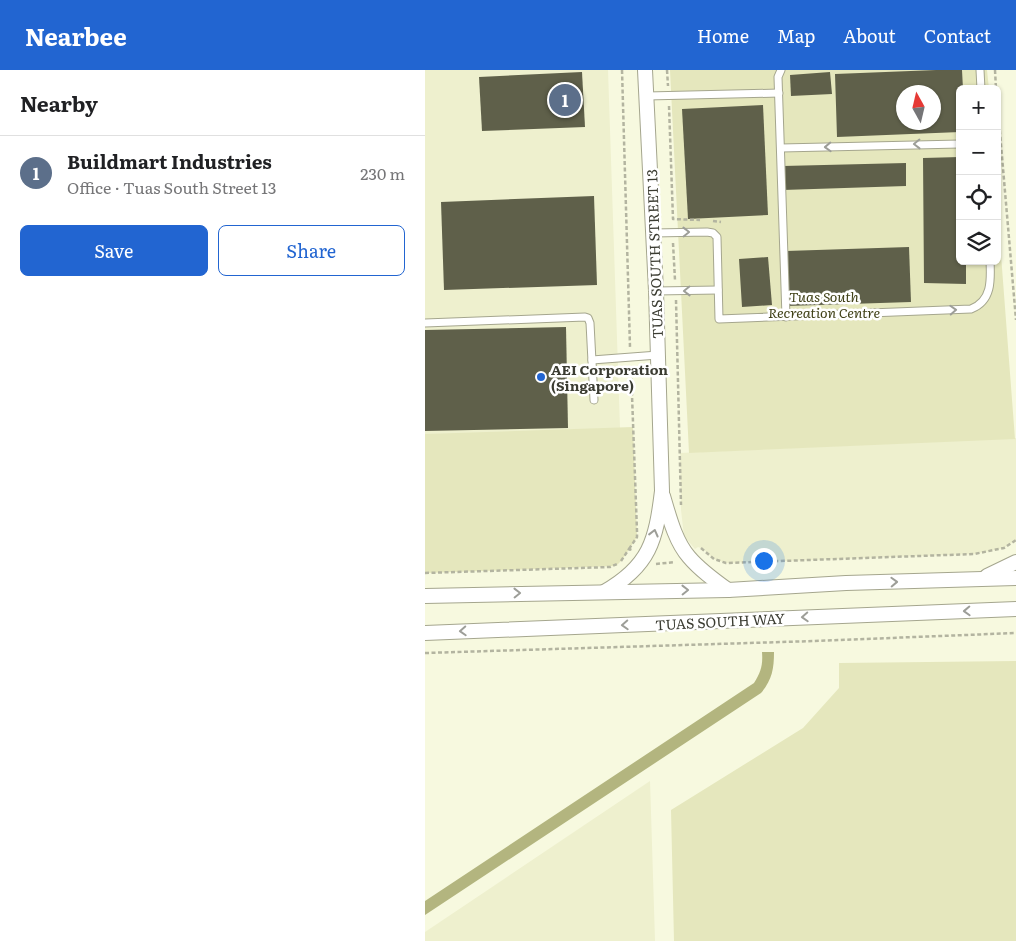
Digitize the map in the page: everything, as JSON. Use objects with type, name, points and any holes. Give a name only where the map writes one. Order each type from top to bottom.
[{"type":"street","name":"TUAS SOUTH STREET 13","points":[[601,593],[627,577],[644,558],[653,540],[662,491],[657,291],[645,70]]},
{"type":"street","points":[[662,491],[678,539],[687,556],[728,590]]},
{"type":"street","points":[[980,580],[1016,562]]},
{"type":"street","points":[[425,596],[728,590],[845,583],[1016,578]]},
{"type":"street","name":"TUAS SOUTH WAY","points":[[425,633],[1016,609]]},
{"type":"lane","points":[[781,70],[778,77],[786,317]]},
{"type":"lane","points":[[980,70],[981,85]]},
{"type":"lane","points":[[647,96],[779,93]]},
{"type":"lane","points":[[781,148],[956,144]]},
{"type":"lane","points":[[654,233],[707,232],[713,233],[717,238],[719,319],[971,309],[977,307],[988,293],[991,282],[990,265]]},
{"type":"lane","points":[[657,291],[718,290]]},
{"type":"lane","points":[[425,322],[588,318],[590,324],[594,400]]},
{"type":"lane","points":[[591,360],[658,355]]},
{"type":"path","points":[[425,573],[616,566],[637,537],[622,70]]},
{"type":"path","points":[[667,70],[681,510]]},
{"type":"path","points":[[995,70],[997,85]]},
{"type":"path","points":[[1000,130],[1016,320]]},
{"type":"path","points":[[673,219],[701,220]]},
{"type":"path","points":[[711,221],[721,222]]},
{"type":"path","points":[[629,549],[655,564],[679,561],[698,547],[714,558],[726,563],[975,554],[1005,548],[1016,540]]},
{"type":"path","points":[[425,653],[804,642],[1016,633]]},
{"type":"shaded area","points":[[425,70],[608,70],[620,428],[425,435]]},
{"type":"shaded area","points":[[1016,438],[1016,540],[1004,548],[974,554],[726,563],[714,559],[703,549],[698,547],[695,549],[684,536],[681,510],[680,453]]},
{"type":"shaded area","points":[[762,652],[774,652],[774,658],[770,679],[761,693],[425,915],[425,901],[754,683],[761,668]]},
{"type":"shaded area","points":[[650,781],[655,941],[425,941],[425,932]]},
{"type":"green space","name":"Tuas South Recreation Centre","points":[[670,70],[987,70],[989,85],[956,85],[956,265],[1001,265],[1001,255],[1015,439],[689,453]]},
{"type":"green space","points":[[633,427],[637,537],[616,566],[425,573],[425,434]]},
{"type":"green space","points":[[1016,661],[1016,941],[674,941],[671,810],[803,728],[839,688],[839,663]]},
{"type":"building","points":[[962,70],[963,85],[956,85],[956,132],[837,137],[835,74]]},
{"type":"building","points":[[582,72],[585,127],[482,131],[479,77]]},
{"type":"building","points":[[830,72],[832,94],[791,96],[790,75]]},
{"type":"building","points":[[763,105],[768,215],[688,219],[682,109]]},
{"type":"building","points":[[956,157],[956,265],[966,265],[966,284],[924,283],[923,158]]},
{"type":"building","points":[[906,163],[906,186],[783,190],[783,166]]},
{"type":"building","points":[[594,196],[597,285],[444,290],[441,202]]},
{"type":"building","points":[[909,247],[911,302],[787,306],[786,251]]},
{"type":"building","points":[[768,257],[772,305],[742,307],[739,259]]},
{"type":"building","points":[[566,327],[568,428],[425,431],[425,330]]},
{"type":"place","name":"Buildmart Industries","points":[[565,100]]},
{"type":"place","name":"AEI Corporation (Singapore)","points":[[541,377]]}]
